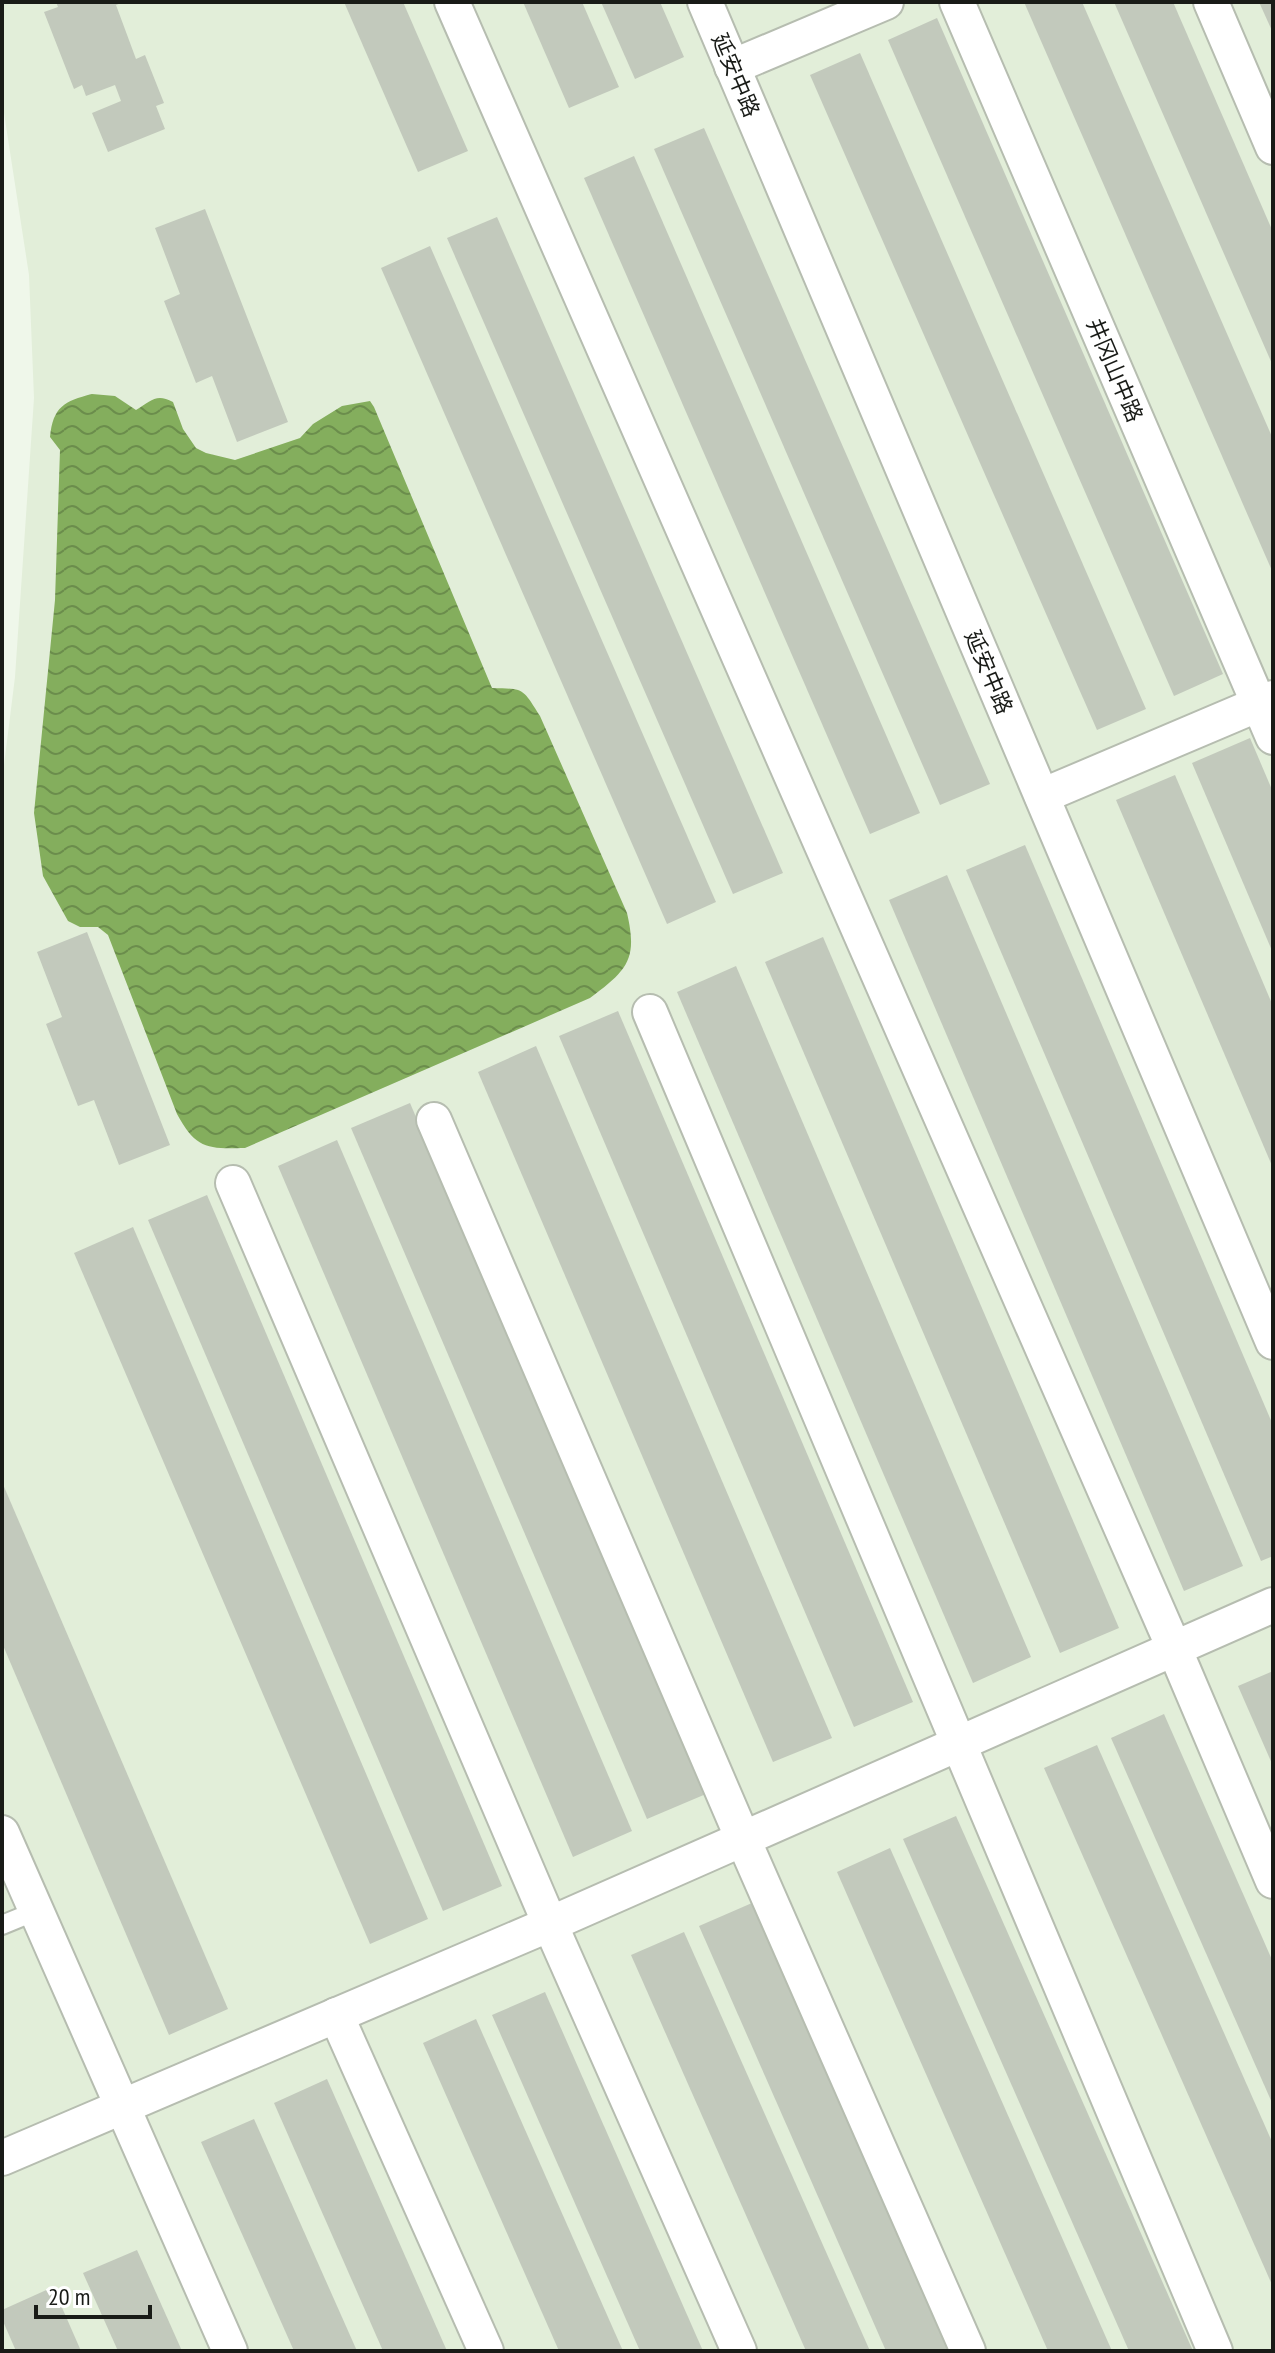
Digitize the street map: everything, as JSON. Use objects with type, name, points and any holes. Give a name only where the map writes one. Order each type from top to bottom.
[{"type":"street","points":[[452,2],[1174,1648],[1273,1881]]},
{"type":"street","name":"延安中路","points":[[705,2],[1273,1342]]},
{"type":"street","points":[[732,67],[886,2]]},
{"type":"street","name":"井冈山中路","points":[[957,2],[1266,701],[1273,737]]},
{"type":"street","points":[[1211,2],[1273,147]]},
{"type":"street","points":[[1042,796],[1266,701]]},
{"type":"street","points":[[650,1012],[1215,2351]]},
{"type":"street","points":[[434,1120],[743,1839],[968,2351]]},
{"type":"street","points":[[233,1183],[550,1924],[739,2351]]},
{"type":"street","points":[[2,2158],[550,1924],[1273,1605]]},
{"type":"street","points":[[2,1833],[230,2351]]},
{"type":"street","points":[[336,2015],[486,2351]]},
{"type":"lane","points":[[2,1925],[36,1911]]},
{"type":"shaded area","points":[[2,2],[1273,2],[1273,2351],[2,2351],[2,781],[15,677],[34,398],[29,275],[2,100]]},
{"type":"water","points":[[92,394],[115,396],[136,410],[158,398],[167,399],[173,402],[183,429],[196,448],[235,460],[300,438],[313,424],[342,406],[370,401],[492,688],[522,692],[540,716],[627,913],[630,953],[613,980],[590,998],[245,1148],[212,1147],[190,1134],[177,1114],[108,935],[98,927],[80,927],[68,921],[43,876],[34,813],[55,600],[60,450],[50,437],[57,412],[74,399]]},
{"type":"building","points":[[56,2],[124,2],[116,5],[136,59],[145,55],[164,103],[156,106],[165,129],[108,152],[92,113],[121,101],[115,85],[86,96],[82,85],[74,89],[44,12],[58,7]]},
{"type":"building","points":[[344,2],[403,2],[468,151],[418,172]]},
{"type":"building","points":[[523,2],[582,2],[619,87],[569,108]]},
{"type":"building","points":[[601,2],[660,2],[684,57],[635,79]]},
{"type":"building","points":[[1024,2],[1082,2],[1273,439],[1273,573]]},
{"type":"building","points":[[1114,2],[1173,2],[1273,232],[1273,366]]},
{"type":"building","points":[[1259,2],[1273,2],[1273,33]]},
{"type":"building","points":[[937,18],[1223,674],[1174,696],[888,40]]},
{"type":"building","points":[[860,53],[1146,709],[1097,730],[810,75]]},
{"type":"building","points":[[704,128],[990,784],[940,805],[654,149]]},
{"type":"building","points":[[634,156],[920,813],[870,834],[584,178]]},
{"type":"building","points":[[205,209],[288,422],[237,442],[212,376],[196,383],[164,301],[180,294],[155,228]]},
{"type":"building","points":[[497,217],[783,873],[733,894],[447,238]]},
{"type":"building","points":[[430,246],[716,902],[667,924],[381,268]]},
{"type":"building","points":[[1250,738],[1273,792],[1273,953],[1192,763]]},
{"type":"building","points":[[1175,775],[1273,1006],[1273,1168],[1116,800]]},
{"type":"building","points":[[1025,845],[1273,1425],[1273,1556],[1261,1561],[966,870]]},
{"type":"building","points":[[947,875],[1243,1566],[1184,1591],[889,900]]},
{"type":"building","points":[[87,932],[170,1145],[119,1165],[94,1100],[78,1106],[46,1024],[62,1017],[37,952]]},
{"type":"building","points":[[823,937],[1119,1628],[1060,1653],[765,962]]},
{"type":"building","points":[[736,966],[1031,1657],[973,1683],[677,992]]},
{"type":"building","points":[[618,1011],[913,1702],[854,1727],[559,1036]]},
{"type":"building","points":[[536,1046],[832,1738],[773,1762],[478,1072]]},
{"type":"building","points":[[410,1103],[706,1794],[647,1819],[351,1128]]},
{"type":"building","points":[[337,1140],[632,1831],[573,1857],[278,1166]]},
{"type":"building","points":[[207,1195],[502,1886],[443,1911],[148,1220]]},
{"type":"building","points":[[133,1227],[428,1919],[370,1944],[74,1253]]},
{"type":"building","points":[[2,1482],[228,2009],[169,2035],[2,1643]]},
{"type":"building","points":[[1273,1671],[1273,1766],[1238,1686]]},
{"type":"building","points":[[1164,1714],[1273,1962],[1273,2105],[1111,1738]]},
{"type":"building","points":[[1097,1745],[1273,2144],[1273,2287],[1044,1768]]},
{"type":"building","points":[[956,1816],[1193,2351],[1129,2351],[903,1839]]},
{"type":"building","points":[[890,1848],[1112,2351],[1048,2351],[837,1872]]},
{"type":"building","points":[[752,1903],[950,2351],[886,2351],[699,1926]]},
{"type":"building","points":[[684,1932],[870,2351],[806,2351],[631,1955]]},
{"type":"building","points":[[545,1992],[703,2351],[640,2351],[492,2015]]},
{"type":"building","points":[[476,2019],[623,2351],[559,2351],[423,2043]]},
{"type":"building","points":[[327,2079],[447,2351],[383,2351],[274,2103]]},
{"type":"building","points":[[254,2119],[357,2351],[294,2351],[201,2142]]},
{"type":"building","points":[[137,2250],[182,2351],[118,2351],[83,2273]]},
{"type":"building","points":[[53,2287],[81,2351],[16,2351],[2,2319],[2,2310]]}]
